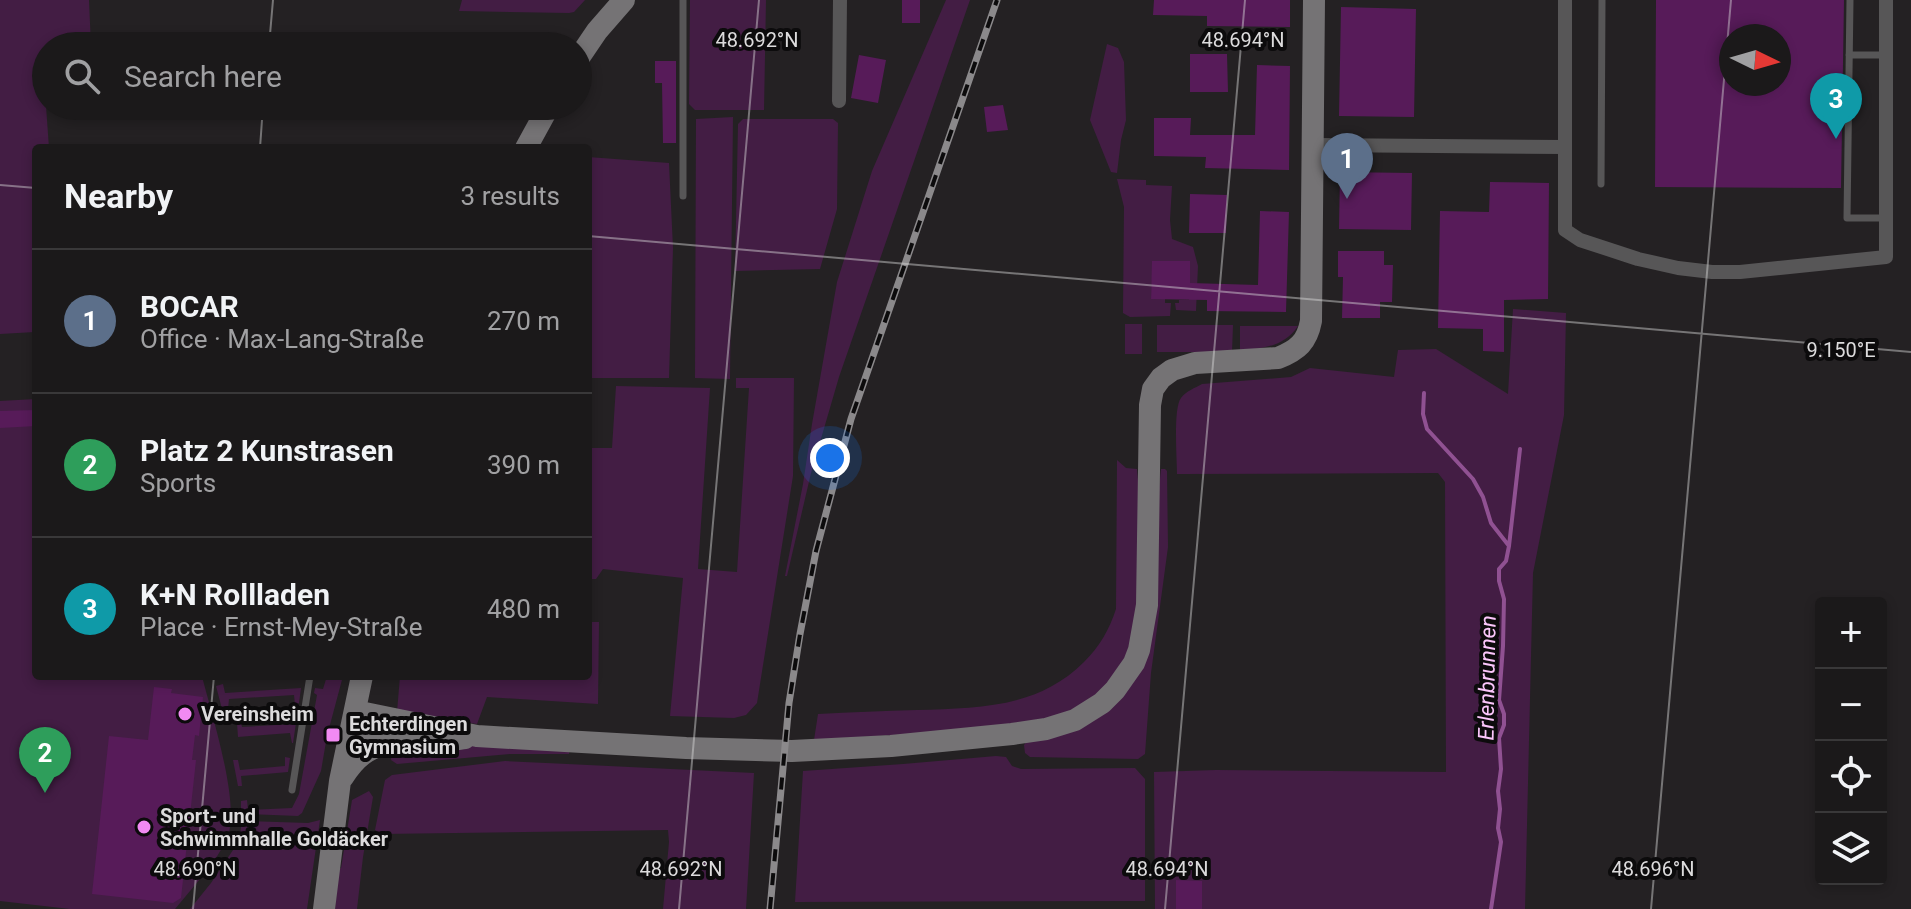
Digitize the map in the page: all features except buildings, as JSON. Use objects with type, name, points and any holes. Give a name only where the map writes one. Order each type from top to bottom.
[{"type":"main road","points":[[592,38],[624,0]]},
{"type":"main road","points":[[355,711],[477,736],[792,751],[955,741],[1046,729],[1075,720],[1102,703],[1134,663],[1142,636],[1147,584],[1149,421],[1153,389],[1172,370],[1195,363],[1278,358],[1291,353],[1307,337],[1311,321],[1314,0]]},
{"type":"main road","points":[[528,144],[541,120]]},
{"type":"main road","points":[[324,909],[341,780],[361,680]]},
{"type":"main road","points":[[355,711],[365,726],[389,741],[435,742],[477,736]]},
{"type":"main road","points":[[341,780],[356,758],[389,741]]},
{"type":"street","points":[[839,101],[840,0]]},
{"type":"street","points":[[1565,0],[1565,230],[1580,240],[1647,261],[1712,272],[1740,272],[1886,257],[1886,0]]},
{"type":"street","points":[[1314,145],[1564,147]]},
{"type":"lane","points":[[683,0],[683,196]]},
{"type":"lane","points":[[1601,184],[1602,0]]},
{"type":"lane","points":[[1850,0],[1847,218],[1886,218]]},
{"type":"lane","points":[[1849,55],[1886,55]]},
{"type":"lane","points":[[292,790],[309,680]]},
{"type":"shaded area","points":[[0,0],[89,0],[90,32],[32,32],[32,120],[47,120],[49,144],[32,144],[32,332],[0,334]]},
{"type":"shaded area","points":[[462,0],[585,0],[569,13],[459,11]]},
{"type":"shaded area","points":[[690,0],[766,0],[764,110],[695,110],[689,104]]},
{"type":"shaded area","points":[[946,0],[970,0],[839,377],[785,576],[837,282],[872,171]]},
{"type":"shaded area","points":[[1107,44],[1118,48],[1124,62],[1126,120],[1117,173],[1111,172],[1090,120]]},
{"type":"shaded area","points":[[733,117],[730,379],[695,378],[696,119]]},
{"type":"shaded area","points":[[743,119],[833,119],[838,123],[837,209],[820,269],[735,271],[738,124]]},
{"type":"shaded area","points":[[592,157],[669,163],[673,248],[669,378],[592,378]]},
{"type":"shaded area","points":[[1117,179],[1146,180],[1146,185],[1172,186],[1172,239],[1193,247],[1198,266],[1196,311],[1176,310],[1175,303],[1189,300],[1190,262],[1153,261],[1151,299],[1165,299],[1165,303],[1171,303],[1170,316],[1130,317],[1123,313],[1124,207]]},
{"type":"shaded area","points":[[1513,309],[1566,313],[1564,415],[1533,573],[1525,909],[1155,909],[1154,772],[1446,772],[1445,482],[1438,473],[1177,474],[1176,422],[1181,398],[1202,384],[1291,377],[1310,368],[1394,377],[1398,350],[1436,349],[1508,394]]},
{"type":"shaded area","points":[[1125,324],[1142,324],[1142,354],[1125,354]]},
{"type":"shaded area","points":[[1157,325],[1233,325],[1232,352],[1157,352]]},
{"type":"shaded area","points":[[1240,326],[1298,326],[1280,342],[1240,351]]},
{"type":"shaded area","points":[[736,378],[794,378],[793,476],[757,703],[746,715],[734,718],[670,716],[683,578],[603,569],[596,579],[592,579],[592,448],[612,448],[616,386],[710,388],[698,569],[737,572],[749,388],[736,388]]},
{"type":"shaded area","points":[[32,399],[32,680],[203,680],[223,757],[231,821],[228,836],[216,858],[175,909],[70,909],[0,901],[0,401]]},
{"type":"shaded area","points":[[1117,460],[1126,468],[1137,469],[1141,514],[1135,634],[1124,662],[1105,687],[1084,704],[1056,717],[974,730],[814,740],[818,714],[963,708],[1006,702],[1047,689],[1084,662],[1103,637],[1116,609]]},
{"type":"shaded area","points":[[1161,469],[1167,471],[1168,547],[1151,673],[1145,754],[1138,759],[1030,757],[1025,753],[1024,745],[1028,740],[1126,690],[1156,516]]},
{"type":"shaded area","points":[[592,622],[599,622],[598,704],[487,697],[477,724],[397,712],[400,680],[592,680]]},
{"type":"shaded area","points":[[326,680],[342,680],[321,771],[302,813],[298,816],[246,814],[241,811],[241,801],[247,800],[248,810],[292,808],[299,794],[317,695],[315,688],[323,689]]},
{"type":"shaded area","points":[[223,684],[225,693],[301,688],[299,703],[295,705],[294,695],[229,699],[228,709],[222,709],[216,686]]},
{"type":"shaded area","points":[[294,719],[293,743],[290,733],[238,737],[237,723],[241,723],[242,727],[293,724]]},
{"type":"shaded area","points":[[484,745],[570,748],[569,754],[510,754],[397,764],[391,760],[392,750]]},
{"type":"shaded area","points":[[285,757],[290,758],[288,772],[241,776],[242,786],[238,786],[233,760],[238,760],[240,770],[285,766]]},
{"type":"shaded area","points":[[1006,757],[1012,766],[1021,769],[1135,768],[1145,779],[1145,901],[795,902],[803,771]]},
{"type":"shaded area","points":[[505,761],[754,773],[746,909],[663,909],[668,830],[381,834],[375,830],[385,780],[392,775]]},
{"type":"shaded area","points":[[369,791],[373,797],[357,909],[335,909],[352,800]]},
{"type":"shaded area","points":[[320,820],[307,909],[190,909],[239,841],[242,821],[308,823]]},
{"type":"waterway","points":[[1424,393],[1423,414],[1427,429],[1473,479],[1483,497],[1491,523],[1509,546]]},
{"type":"waterway","name":"Erlenbrunnen","points":[[1491,909],[1501,842],[1498,828],[1499,738],[1504,725],[1499,700],[1504,599],[1499,569],[1506,561],[1509,546],[1520,449]]},
{"type":"railway","points":[[770,909],[789,703],[816,551],[851,419],[997,0]]},
{"type":"place","name":"K+N Rollladen","points":[[1836,139]]},
{"type":"place","name":"BOCAR","points":[[1347,199]]},
{"type":"place","name":"Vereinsheim","points":[[185,714]]},
{"type":"place","name":"Echterdingen Gymnasium","points":[[333,735]]},
{"type":"place","name":"Platz 2 Kunstrasen","points":[[45,793]]},
{"type":"place","name":"Sport- und Schwimmhalle Goldäcker","points":[[144,827]]}]
